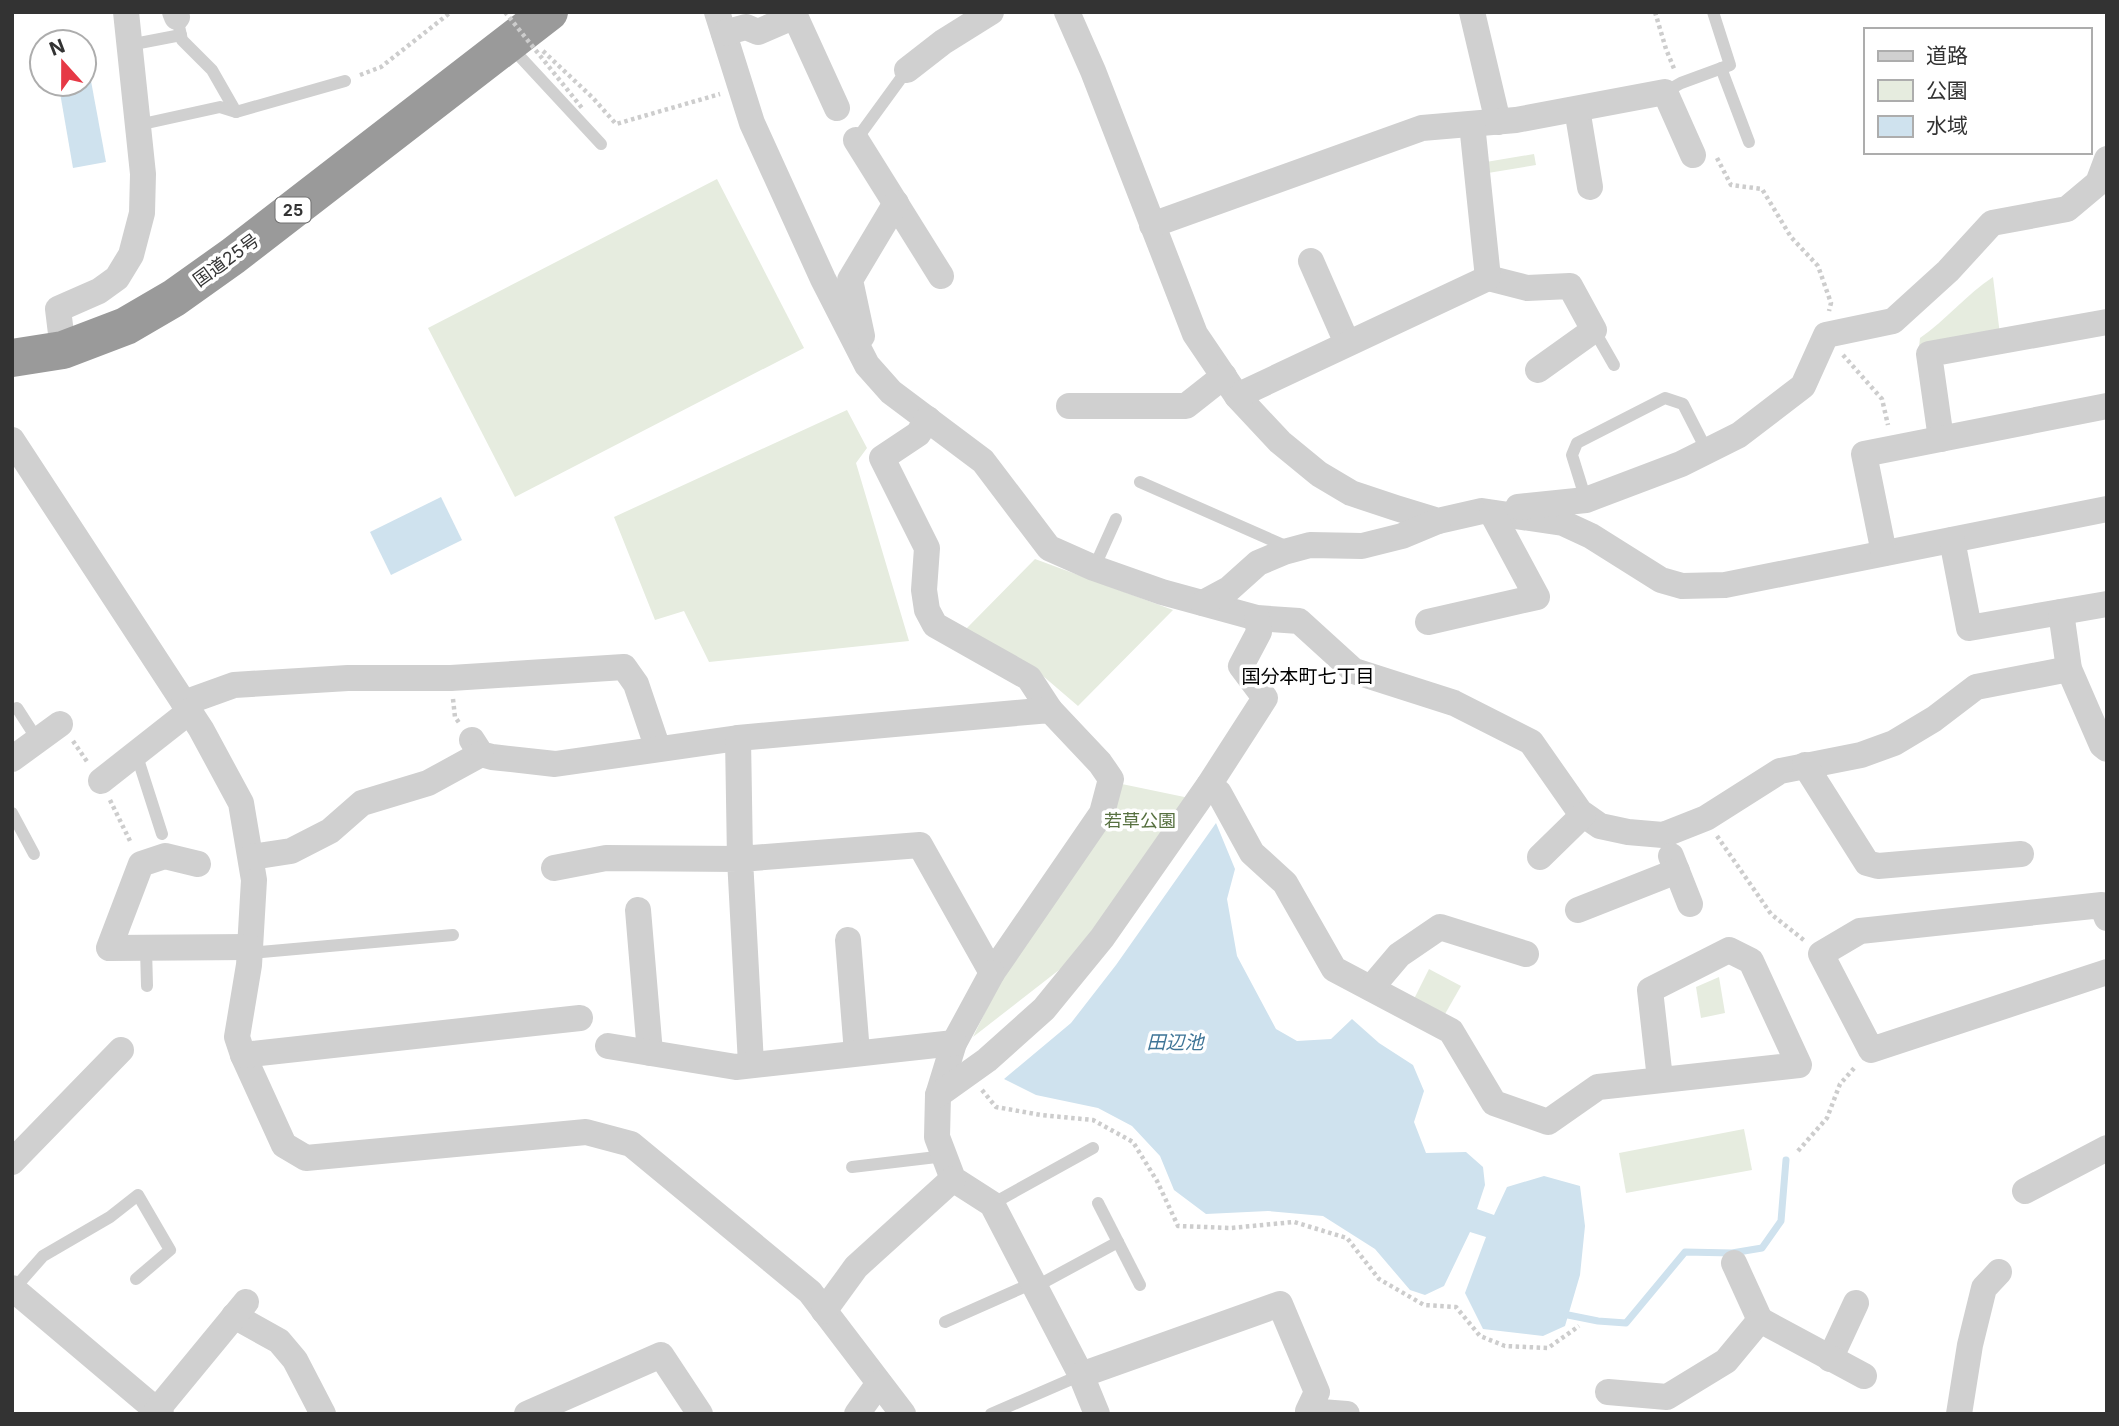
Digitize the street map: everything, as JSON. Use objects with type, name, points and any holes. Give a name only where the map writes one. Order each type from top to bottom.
[{"type":"highway","name":"国道25号","points":[[12,358],[63,350],[126,326],[174,298],[233,256],[549,12]]},
{"type":"street","points":[[63,350],[58,309],[99,291],[117,278],[131,255],[142,213],[143,174],[127,12]]},
{"type":"street","points":[[906,70],[991,12]]},
{"type":"street","points":[[1067,12],[1093,71],[1195,334],[1231,386],[1280,442],[1319,474],[1351,492],[1438,521]]},
{"type":"street","points":[[1472,12],[1485,123],[1488,278]]},
{"type":"street","points":[[837,108],[795,16],[758,32],[720,23],[752,123],[823,279],[867,365],[891,392],[983,461],[1049,548],[1094,568],[1161,592],[1257,618],[1299,621],[1354,671],[1454,703],[1531,742],[1583,814],[1600,826],[1663,835],[1706,818],[1780,771],[1861,755],[1894,743],[1934,719],[1976,687],[2069,669]]},
{"type":"street","points":[[1152,225],[1422,128],[1485,123],[1577,109],[1673,88],[1702,152]]},
{"type":"street","points":[[1577,109],[1590,187]]},
{"type":"street","points":[[856,140],[941,276]]},
{"type":"street","points":[[1203,603],[1229,589],[1258,563],[1310,545],[1362,546],[1402,536],[1438,521],[1586,500],[1681,464],[1739,435],[1803,386],[1826,335],[1893,321],[1948,271],[1993,223],[2067,209],[2098,183],[2107,159]]},
{"type":"street","points":[[867,365],[850,281],[896,203]]},
{"type":"street","points":[[1311,261],[1348,342]]},
{"type":"street","points":[[1069,406],[1186,406],[1348,342],[1488,278],[1527,288],[1570,286],[1594,330],[1538,370]]},
{"type":"street","points":[[1941,439],[1929,354],[2107,322]]},
{"type":"street","points":[[1884,553],[1864,454],[2107,406]]},
{"type":"street","points":[[928,419],[918,434],[882,458],[927,548],[924,590],[927,610],[934,625],[1029,678],[1050,710],[1100,763],[1111,779],[1102,813],[992,973],[954,1044],[937,1095],[937,1137],[949,1168],[992,1204],[1081,1375],[1097,1414]]},
{"type":"street","points":[[12,440],[187,707],[242,803],[254,880],[250,950],[237,1037],[284,1145],[306,1158],[586,1132],[631,1144],[810,1292],[903,1414]]},
{"type":"street","points":[[1487,512],[1563,523],[1591,536],[1661,580],[1682,586],[1725,585],[2107,509]]},
{"type":"street","points":[[1428,622],[1537,597],[1487,512]]},
{"type":"street","points":[[1952,540],[1969,628],[2107,604]]},
{"type":"street","points":[[2061,612],[2069,669],[2102,744],[2107,749]]},
{"type":"street","points":[[937,1095],[987,1059],[1044,1009],[1102,938],[1209,785],[1265,698],[1241,666],[1259,632],[1257,618]]},
{"type":"street","points":[[101,781],[187,707],[234,685],[348,678],[451,678],[624,667],[636,684],[658,749]]},
{"type":"street","points":[[251,857],[291,851],[330,831],[362,803],[428,783],[477,747],[492,757],[555,764],[738,738],[1050,710]]},
{"type":"street","points":[[12,759],[60,724]]},
{"type":"street","points":[[738,738],[740,859],[751,1064]]},
{"type":"street","points":[[1805,765],[1867,863],[1878,866],[2021,854]]},
{"type":"street","points":[[1209,785],[1219,793],[1252,853],[1284,883],[1334,969],[1451,1031],[1494,1103],[1548,1122],[1598,1087],[1799,1065],[1751,961],[1729,950],[1650,990],[1660,1079]]},
{"type":"street","points":[[1540,857],[1583,814]]},
{"type":"street","points":[[1663,835],[1690,904]]},
{"type":"street","points":[[554,868],[606,858],[740,859],[920,845],[992,973]]},
{"type":"street","points":[[198,864],[165,856],[141,864],[109,948],[250,950]]},
{"type":"street","points":[[1578,910],[1677,871]]},
{"type":"street","points":[[2107,918],[2102,905],[1860,931],[1822,955],[1871,1050],[2107,972]]},
{"type":"street","points":[[638,910],[650,1053]]},
{"type":"street","points":[[1371,988],[1399,955],[1440,928],[1527,954]]},
{"type":"street","points":[[848,940],[857,1053]]},
{"type":"street","points":[[243,1055],[580,1018]]},
{"type":"street","points":[[608,1046],[736,1067],[954,1044]]},
{"type":"street","points":[[12,1162],[121,1050]]},
{"type":"street","points":[[2025,1191],[2107,1148]]},
{"type":"street","points":[[824,1311],[856,1267],[949,1168]]},
{"type":"street","points":[[1734,1263],[1760,1320],[1864,1376]]},
{"type":"street","points":[[1959,1414],[1970,1345],[1984,1288],[1999,1272]]},
{"type":"street","points":[[13,1289],[159,1412],[240,1309],[279,1341],[295,1360],[323,1414]]},
{"type":"street","points":[[1830,1359],[1856,1303]]},
{"type":"street","points":[[1081,1375],[1280,1304],[1317,1392],[1303,1413]]},
{"type":"street","points":[[1608,1395],[1667,1396],[1726,1361],[1760,1320]]},
{"type":"street","points":[[527,1414],[661,1355],[700,1414]]},
{"type":"street","points":[[857,1414],[879,1383]]},
{"type":"street","points":[[1303,1413],[1347,1414]]},
{"type":"lane","points":[[1673,88],[1730,65],[1713,12]]},
{"type":"lane","points":[[129,45],[178,21],[182,40],[212,70],[236,112]]},
{"type":"lane","points":[[518,35],[601,144]]},
{"type":"lane","points":[[1721,68],[1749,142]]},
{"type":"lane","points":[[856,140],[906,70]]},
{"type":"lane","points":[[138,125],[220,107],[236,112],[345,81]]},
{"type":"lane","points":[[1594,330],[1614,365]]},
{"type":"lane","points":[[1586,500],[1572,455],[1577,443],[1665,398],[1683,404],[1707,451]]},
{"type":"lane","points":[[1140,482],[1294,550]]},
{"type":"lane","points":[[1094,568],[1116,519]]},
{"type":"lane","points":[[17,708],[37,739]]},
{"type":"lane","points":[[136,753],[162,834]]},
{"type":"lane","points":[[12,813],[34,854]]},
{"type":"lane","points":[[250,950],[453,935]]},
{"type":"lane","points":[[146,948],[147,986]]},
{"type":"lane","points":[[992,1204],[1093,1149]]},
{"type":"lane","points":[[852,1167],[949,1168]]},
{"type":"lane","points":[[13,1289],[43,1256],[110,1217],[138,1195],[170,1250],[136,1279]]},
{"type":"lane","points":[[1098,1203],[1140,1284]]},
{"type":"lane","points":[[944,1322],[1034,1285],[1118,1242]]},
{"type":"lane","points":[[991,1414],[1081,1375]]},
{"type":"path","points":[[345,81],[381,67],[451,12]]},
{"type":"path","points":[[1655,12],[1666,49],[1673,88]]},
{"type":"path","points":[[518,35],[593,98],[616,124],[741,88]]},
{"type":"path","points":[[518,35],[582,107]]},
{"type":"path","points":[[1702,152],[1731,185],[1762,189],[1791,237],[1818,266],[1830,303],[1826,335],[1882,399],[1894,448]]},
{"type":"path","points":[[451,678],[455,717],[477,747]]},
{"type":"path","points":[[1706,818],[1771,914],[1822,955]]},
{"type":"path","points":[[1798,1151],[1828,1118],[1840,1084],[1871,1050]]},
{"type":"path","points":[[969,1072],[996,1107],[1041,1115],[1093,1119],[1133,1142],[1157,1181],[1178,1226],[1230,1228],[1294,1222],[1347,1238],[1379,1279],[1424,1305],[1456,1307],[1480,1336],[1505,1346],[1548,1348],[1580,1326]]},
{"type":"green space","points":[[1534,154],[1536,165],[1488,173],[1486,162]]},
{"type":"green space","points":[[717,179],[804,348],[515,497],[428,328]]},
{"type":"green space","points":[[1993,277],[2000,335],[1919,347],[1920,338]]},
{"type":"green space","points":[[847,410],[867,448],[856,463],[909,641],[709,662],[684,611],[655,620],[614,517]]},
{"type":"green space","points":[[1035,559],[1173,610],[1078,706],[1043,676],[966,629]]},
{"type":"green space","name":"若草公園","points":[[1117,783],[1194,799],[1068,963],[973,1037],[1014,953]]},
{"type":"green space","points":[[1429,969],[1461,986],[1445,1014],[1414,999]]},
{"type":"green space","points":[[1719,977],[1725,1013],[1701,1018],[1696,987]]},
{"type":"green space","points":[[1744,1129],[1752,1170],[1626,1193],[1619,1153]]},
{"type":"water","points":[[61,98],[94,98],[106,162],[73,168]]},
{"type":"water","points":[[441,497],[462,540],[391,575],[370,532]]},
{"type":"water","name":"田辺池","points":[[1216,823],[1235,869],[1227,899],[1237,956],[1276,1029],[1297,1041],[1331,1039],[1352,1019],[1379,1043],[1413,1065],[1424,1091],[1414,1122],[1426,1153],[1466,1152],[1483,1167],[1485,1185],[1477,1209],[1494,1215],[1507,1187],[1544,1176],[1580,1186],[1585,1226],[1580,1275],[1565,1326],[1543,1336],[1483,1329],[1465,1293],[1486,1237],[1470,1232],[1444,1286],[1425,1295],[1410,1290],[1375,1249],[1323,1216],[1268,1211],[1206,1214],[1174,1190],[1160,1156],[1132,1126],[1098,1108],[1036,1095],[1004,1079],[1071,1023],[1116,965]]},
{"type":"waterway","points":[[1568,1315],[1626,1323],[1685,1252],[1732,1253],[1762,1248],[1781,1221],[1786,1160]]},
{"type":"district","name":"国分本町七丁目","points":[[1308,676]]}]
